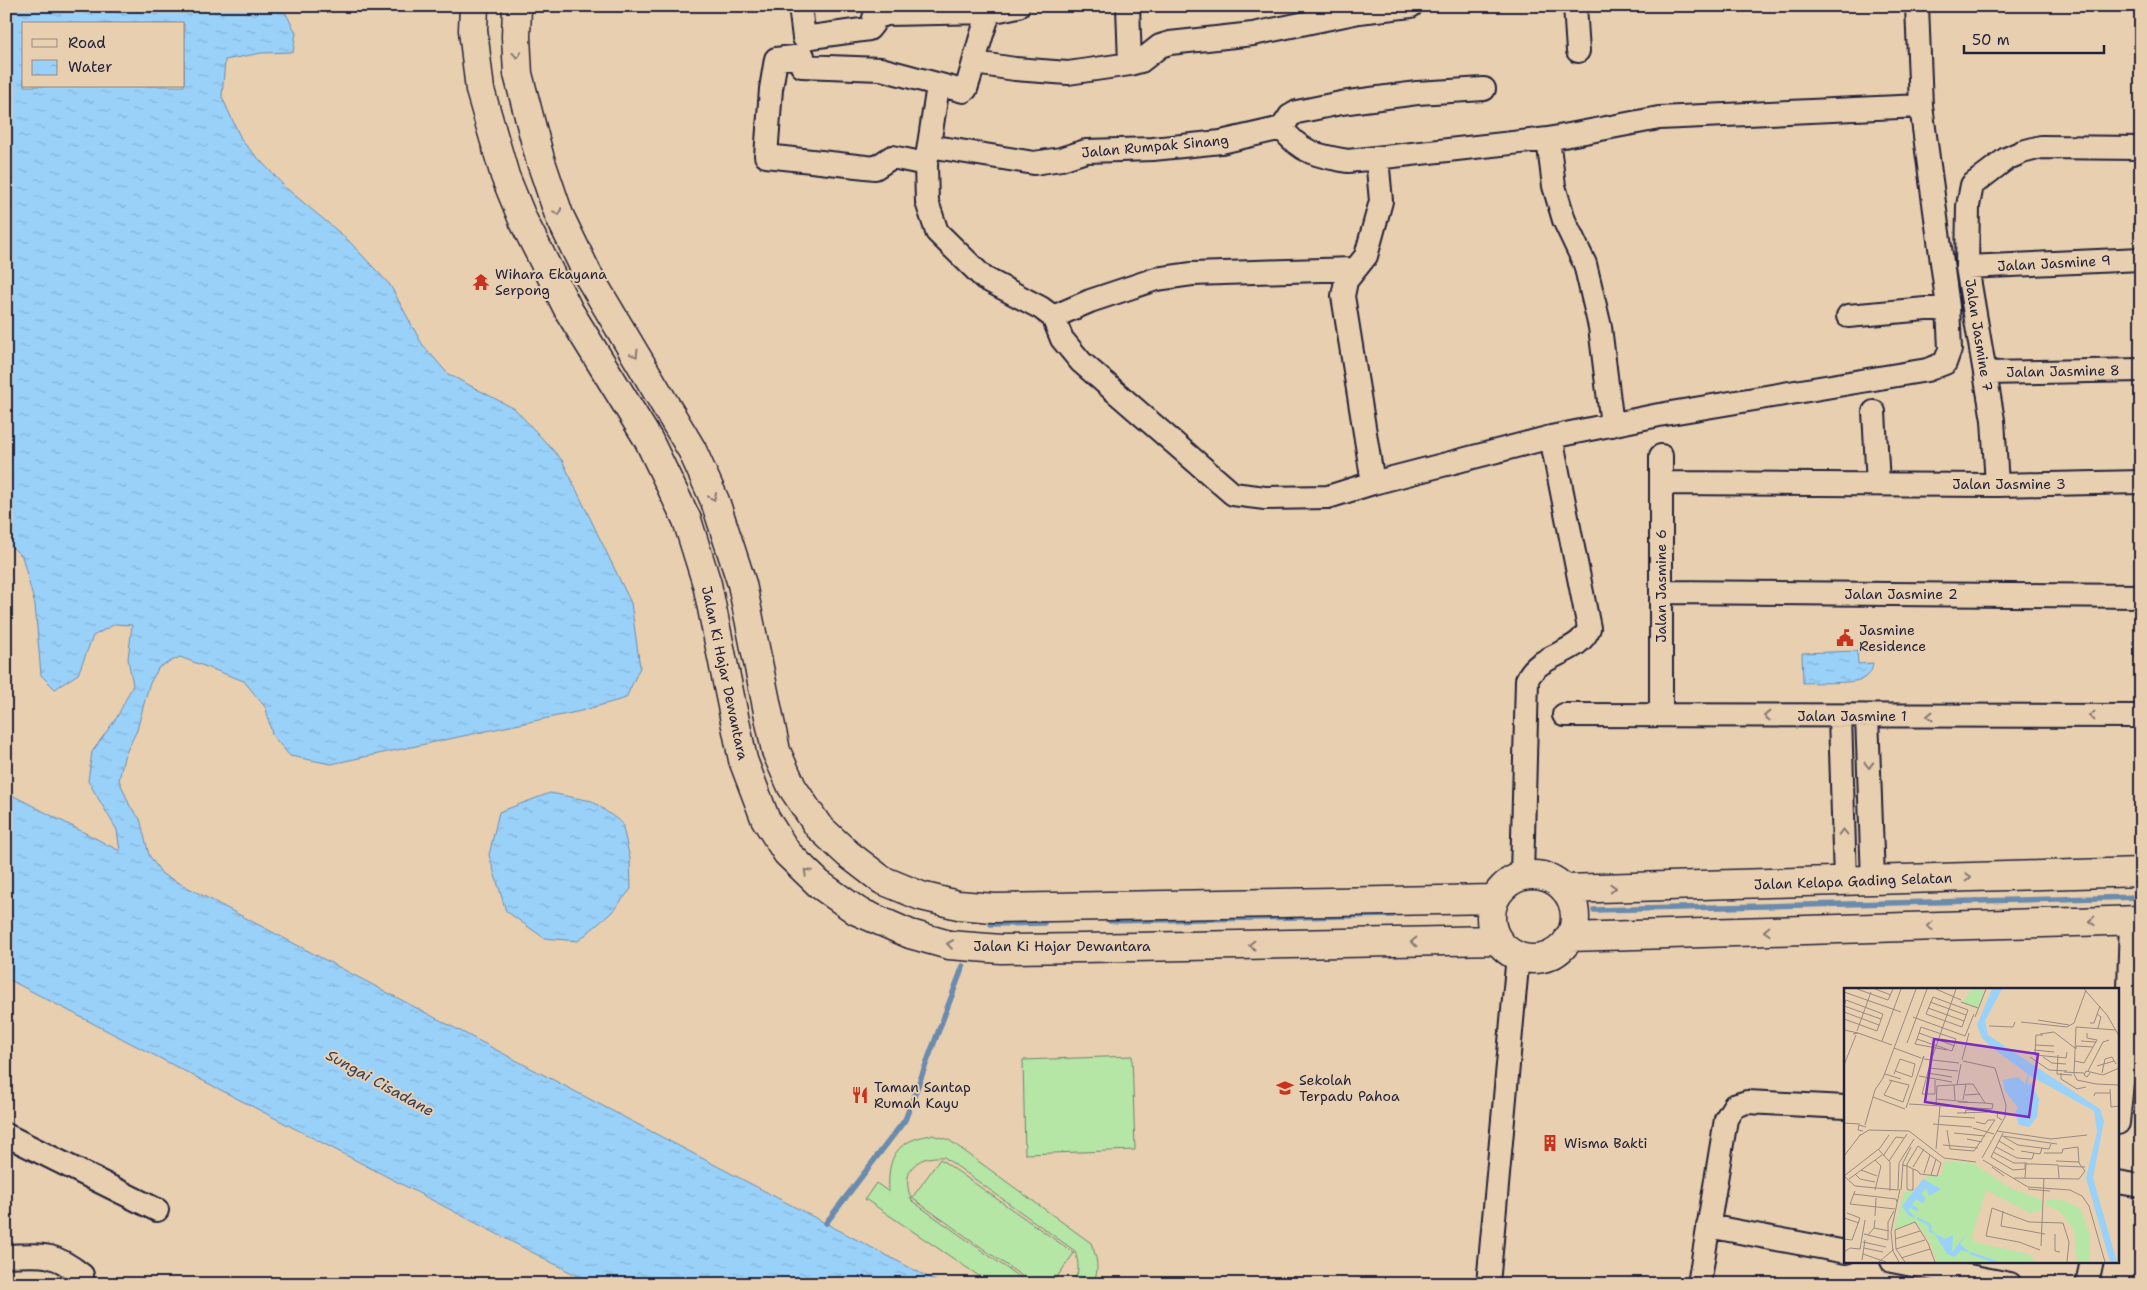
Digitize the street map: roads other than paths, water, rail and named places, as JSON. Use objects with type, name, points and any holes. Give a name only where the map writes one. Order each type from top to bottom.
[{"type":"street","name":"Jalan Ki Hajar Dewantara","points":[[474,6],[473,30],[480,90],[505,176],[523,220],[569,311],[648,439],[687,520],[707,584],[742,760],[765,818],[787,853],[818,884],[857,911],[910,934],[948,945],[1001,949],[1455,941],[1508,948]]},
{"type":"street","points":[[517,6],[518,74],[540,159],[559,216],[588,275],[692,450],[715,501],[742,584],[776,751],[792,787],[818,826],[848,854],[882,880],[921,896],[958,905],[994,908],[1495,899]]},
{"type":"street","points":[[800,6],[804,47],[802,66],[881,70],[963,91],[966,89],[975,62],[979,36],[990,12]]},
{"type":"street","points":[[804,47],[869,28],[878,16],[887,14],[990,12],[1018,6]]},
{"type":"street","points":[[1128,6],[1130,64]]},
{"type":"street","points":[[975,62],[1015,70],[1068,73],[1130,64],[1140,61],[1160,46],[1170,43],[1253,34],[1359,12],[1411,6]]},
{"type":"street","points":[[1575,6],[1578,51]]},
{"type":"street","points":[[938,86],[928,155],[927,202],[937,232],[984,278],[1041,308],[1053,317],[1062,339],[1081,362],[1233,494],[1266,498],[1328,496],[1551,438],[1612,425],[1941,366],[1948,358],[1950,349],[1948,307],[1921,106],[1917,6]]},
{"type":"street","name":"Jalan Rumpak Sinang","points":[[804,47],[776,59],[771,89],[766,156],[875,168],[892,157],[928,155],[1034,163],[1061,159],[1086,151],[1153,150],[1221,142],[1282,128]]},
{"type":"street","points":[[1484,88],[1417,93],[1334,104],[1297,112],[1290,116],[1282,128],[1293,143],[1318,155],[1348,161],[1548,139],[1659,118],[1921,106]]},
{"type":"street","points":[[1548,139],[1554,186],[1564,220],[1585,264],[1600,327],[1612,425]]},
{"type":"street","name":"Jalan Jasmine 7","points":[[1997,485],[1993,420],[1967,267],[1968,206],[1972,186],[2006,160],[2022,152],[2040,147],[2141,148]]},
{"type":"street","points":[[1373,483],[1343,296],[1346,281],[1366,256],[1381,201],[1376,158]]},
{"type":"street","name":"Jalan Jasmine 9","points":[[1967,267],[2141,259]]},
{"type":"street","points":[[1053,317],[1090,301],[1156,279],[1192,274],[1354,269]]},
{"type":"street","points":[[1848,316],[1948,307]]},
{"type":"street","name":"Jalan Jasmine 8","points":[[1985,373],[2141,370]]},
{"type":"street","points":[[1874,412],[1878,484]]},
{"type":"street","points":[[1522,876],[1527,680],[1530,672],[1541,663],[1585,637],[1589,628],[1551,438]]},
{"type":"street","name":"Jalan Jasmine 6","points":[[1660,716],[1662,592],[1661,456]]},
{"type":"street","name":"Jalan Jasmine 3","points":[[1661,483],[1997,485],[2141,482]]},
{"type":"street","name":"Jalan Jasmine 2","points":[[1662,592],[2141,596]]},
{"type":"street","name":"Jalan Jasmine 1","points":[[1564,715],[2141,716]]},
{"type":"street","points":[[1840,716],[1845,881]]},
{"type":"street","points":[[1867,716],[1873,880]]},
{"type":"street","name":"Jalan Kelapa Gading Selatan","points":[[1564,889],[2141,872]]},
{"type":"street","points":[[1536,875],[1549,878],[1564,889],[1574,907],[1575,920],[1569,937],[1555,952],[1543,958],[1529,959],[1508,948],[1494,935],[1490,921],[1492,906],[1498,893],[1508,883],[1522,876],[1536,875]]},
{"type":"street","points":[[1455,900],[1469,909],[1472,921],[1466,932],[1455,941]]},
{"type":"street","points":[[1079,906],[1083,948]]},
{"type":"street","points":[[1569,937],[2136,920],[2128,1022],[2127,1090],[2120,1116]]},
{"type":"street","points":[[1488,1284],[1508,948]]},
{"type":"street","points":[[1699,1284],[1726,1119],[1734,1106],[1747,1102],[1844,1107]]},
{"type":"street","points":[[6,1135],[157,1210]]},
{"type":"street","points":[[2120,1182],[2141,1186]]},
{"type":"street","points":[[1708,1226],[1844,1252]]},
{"type":"street","points":[[6,1256],[44,1255],[64,1261],[82,1275],[82,1284]]},
{"type":"street","points":[[1897,1262],[2010,1284]]},
{"type":"street","points":[[2087,1284],[2092,1262]]},
{"type":"water","name":"Sungai Cisadane","points":[[6,6],[282,6],[296,33],[293,52],[261,53],[225,60],[222,97],[242,141],[286,188],[346,238],[390,285],[422,344],[448,374],[515,409],[562,460],[631,603],[640,667],[626,698],[581,711],[331,764],[290,756],[272,735],[266,708],[244,681],[180,657],[159,667],[149,685],[137,730],[124,757],[119,780],[130,806],[140,819],[149,855],[162,874],[941,1284],[593,1284],[6,978],[6,792],[120,851],[117,830],[88,781],[92,752],[117,717],[133,685],[128,659],[132,625],[115,624],[93,636],[78,674],[55,689],[41,675],[35,605],[22,556],[6,542]]},
{"type":"water","points":[[1857,651],[1858,664],[1873,663],[1870,673],[1861,680],[1803,683],[1802,653]]},
{"type":"water","points":[[550,793],[592,801],[622,823],[630,859],[631,889],[611,913],[578,941],[544,938],[506,911],[489,855],[499,812]]},
{"type":"waterway","points":[[1594,910],[2141,897]]},
{"type":"waterway","points":[[1110,921],[1393,915]]},
{"type":"waterway","points":[[991,924],[1044,923]]},
{"type":"waterway","points":[[826,1223],[905,1120],[963,966]]},
{"type":"place","name":"Wihara Ekayana Serpong","points":[[481,282]]},
{"type":"place","name":"Jasmine Residence","points":[[1845,638]]},
{"type":"place","name":"Sekolah Terpadu Pahoa","points":[[1285,1088]]},
{"type":"place","name":"Taman Santap Rumah Kayu","points":[[860,1095]]},
{"type":"place","name":"Wisma Bakti","points":[[1550,1143]]}]
